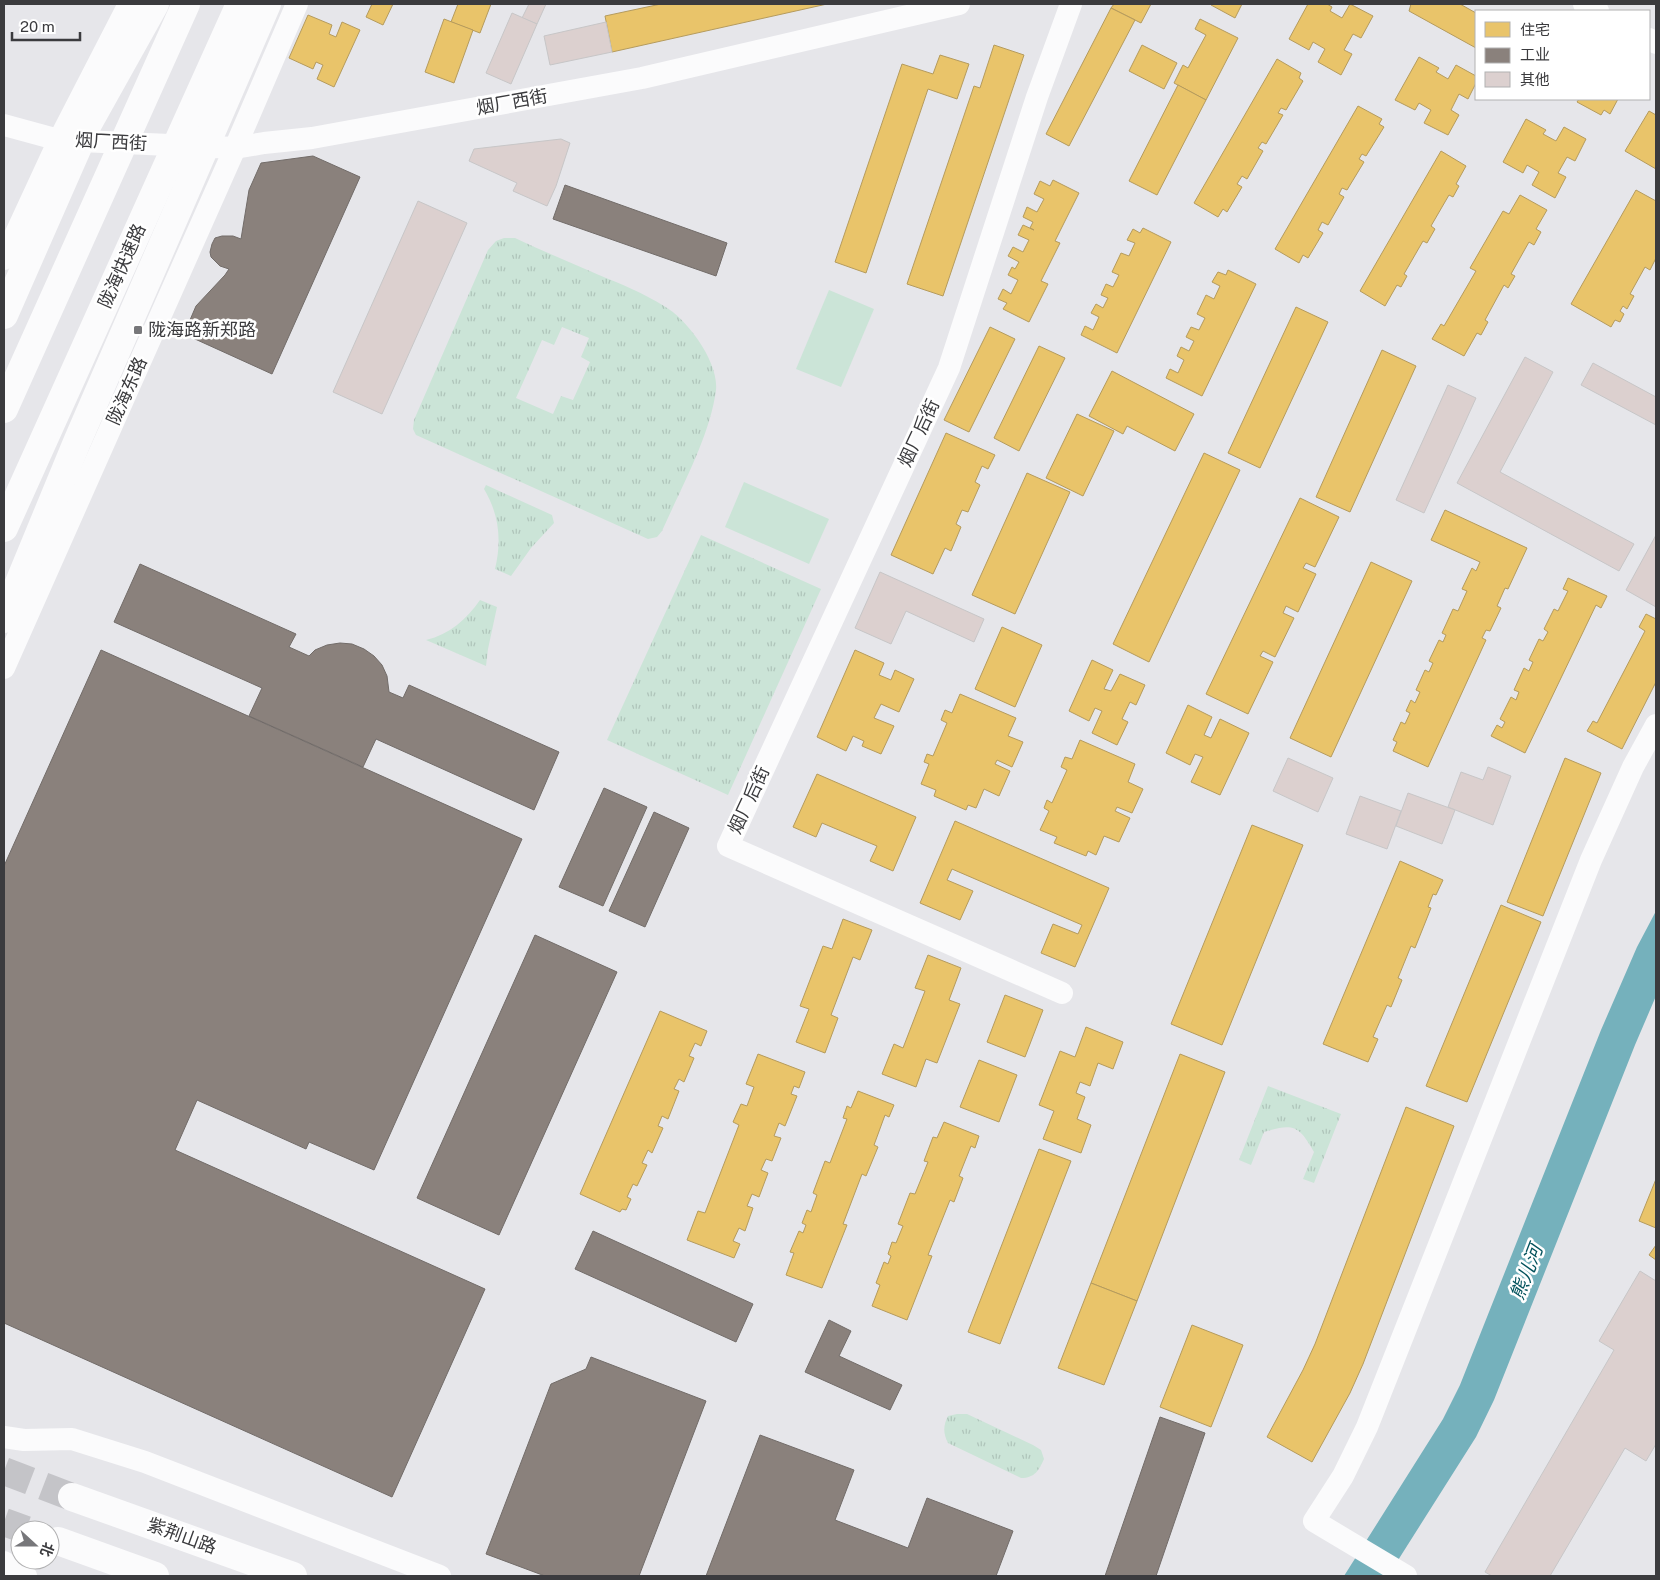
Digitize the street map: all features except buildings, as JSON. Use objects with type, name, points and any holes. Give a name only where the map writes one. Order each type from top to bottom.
[{"type":"main road","points":[[4,315],[88,124],[155,4]]},
{"type":"main road","points":[[4,410],[186,4]]},
{"type":"main road","name":"陇海快速路","points":[[4,528],[240,4]]},
{"type":"main road","points":[[4,619],[81,433],[267,4]]},
{"type":"main road","name":"紫荆山路","points":[[72,1496],[293,1576]]},
{"type":"main road","points":[[60,1543],[155,1576]]},
{"type":"street","points":[[4,259],[58,140],[129,4]]},
{"type":"street","name":"陇海东路","points":[[4,668],[297,4]]},
{"type":"street","name":"烟厂西街","points":[[4,125],[58,140],[235,148],[312,138],[642,78],[959,4]]},
{"type":"street","name":"烟厂后街","points":[[1062,993],[728,846],[949,368],[1038,97],[1071,4]]},
{"type":"street","points":[[1584,4],[1596,10]]},
{"type":"street","points":[[1406,1576],[1314,1521],[1343,1476],[1367,1428],[1591,860],[1633,767],[1656,725]]},
{"type":"street","points":[[4,1437],[24,1440],[72,1439],[145,1462],[440,1576]]},
{"type":"street","points":[[4,1562],[26,1576]]},
{"type":"green space","points":[[504,238],[515,238],[624,285],[673,312],[700,342],[716,379],[713,408],[694,462],[662,531],[657,537],[648,539],[416,435],[413,429],[414,420],[488,250],[496,241]],"holes":[[[562,327],[589,338],[581,357],[590,362],[573,400],[561,396],[553,414],[516,398],[542,340],[554,345]]]},
{"type":"green space","points":[[829,290],[874,309],[841,387],[796,369]]},
{"type":"green space","points":[[744,482],[829,519],[809,564],[725,527]]},
{"type":"green space","points":[[486,485],[552,515],[554,523],[531,548],[511,576],[495,569],[499,538],[498,528],[493,508],[484,489]]},
{"type":"green space","points":[[701,535],[821,589],[728,795],[607,740]]},
{"type":"green space","points":[[480,600],[497,607],[486,666],[426,640],[443,634],[457,625]]},
{"type":"green space","points":[[1268,1086],[1341,1114],[1314,1183],[1303,1179],[1314,1152],[1304,1136],[1294,1128],[1289,1127],[1264,1132],[1251,1165],[1239,1160]]},
{"type":"green space","points":[[967,1414],[1041,1450],[1044,1459],[1038,1470],[1030,1477],[1021,1478],[948,1443],[944,1433],[945,1423],[948,1416]]},
{"type":"water","name":"熊儿河","points":[[1656,911],[1656,996],[1494,1400],[1476,1437],[1388,1576],[1344,1576],[1443,1419],[1460,1385],[1601,1030],[1637,947]]},
{"type":"tunnel","points":[[4,1471],[72,1497]]},
{"type":"tunnel","points":[[4,1522],[10,1524]]},
{"type":"place","name":"陇海路新郑路","points":[[138,330]]}]
